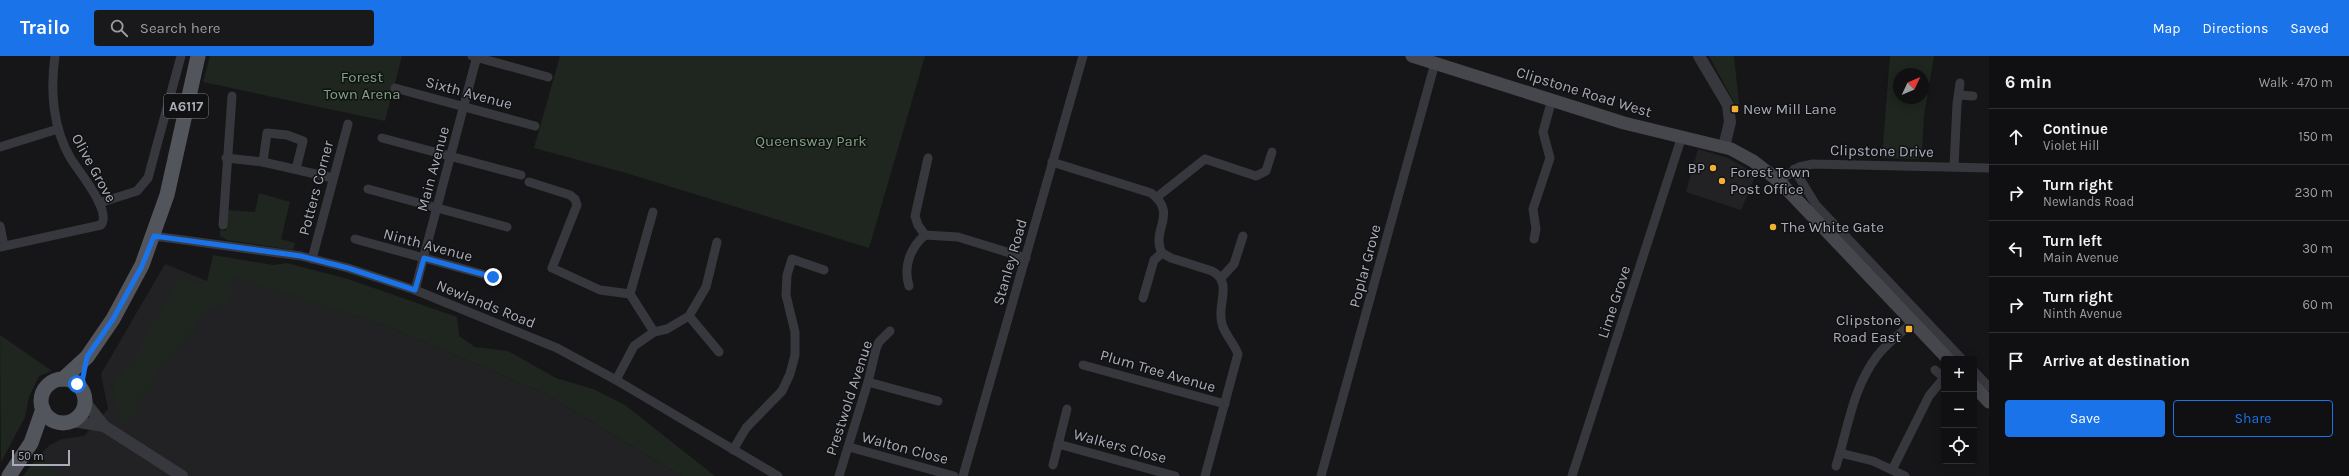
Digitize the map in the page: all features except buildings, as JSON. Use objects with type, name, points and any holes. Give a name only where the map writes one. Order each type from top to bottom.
[{"type":"main road","name":"A6117","points":[[9,476],[31,443],[43,409],[41,397],[43,391],[51,382],[63,378],[87,357],[113,319],[142,266],[154,236],[167,196],[198,56]]},
{"type":"main road","name":"Clipstone Road West","points":[[1412,56],[1624,123],[1724,147]]},
{"type":"main road","points":[[1724,147],[1753,161],[1779,181],[1945,356]]},
{"type":"main road","name":"A6117","points":[[31,443],[82,413],[86,402],[81,387],[87,357]]},
{"type":"main road","points":[[63,378],[73,381],[81,387]]},
{"type":"main road","points":[[1977,389],[1989,402]]},
{"type":"main road","points":[[43,409],[50,419],[67,422]]},
{"type":"street","name":"Olive Grove","points":[[2,246],[100,225],[104,221],[105,216],[99,203],[71,159],[58,129],[52,91],[52,56]]},
{"type":"street","points":[[99,203],[137,191],[148,178],[181,56]]},
{"type":"street","points":[[476,56],[548,77]]},
{"type":"street","name":"Main Avenue","points":[[415,290],[464,107],[476,56]]},
{"type":"street","name":"Stanley Road","points":[[963,476],[1083,56]]},
{"type":"street","points":[[1699,56],[1728,105],[1730,122],[1724,147]]},
{"type":"street","name":"Poplar Grove","points":[[1321,476],[1435,63]]},
{"type":"street","points":[[1954,167],[1957,104],[1960,83]]},
{"type":"street","name":"Sixth Avenue","points":[[395,88],[534,126]]},
{"type":"street","points":[[1959,95],[1973,96]]},
{"type":"street","points":[[222,225],[232,96]]},
{"type":"street","points":[[1534,239],[1536,229],[1533,210],[1550,158],[1543,132],[1552,99]]},
{"type":"street","name":"Potters Corner","points":[[312,259],[348,124]]},
{"type":"street","points":[[0,147],[58,129]]},
{"type":"street","points":[[262,162],[267,133],[287,135],[303,141],[296,168]]},
{"type":"street","name":"Lime Grove","points":[[1572,476],[1682,136]]},
{"type":"street","points":[[382,138],[521,175]]},
{"type":"street","points":[[1157,197],[1200,161],[1210,159],[1256,176],[1266,171],[1272,152]]},
{"type":"street","points":[[226,158],[296,168],[334,178]]},
{"type":"street","points":[[925,235],[918,225],[915,216],[928,158]]},
{"type":"street","points":[[1052,162],[1144,190],[1157,197],[1165,212],[1158,242],[1162,253],[1171,258],[1212,271],[1221,278],[1225,290],[1221,304],[1221,323],[1238,354],[1205,476]]},
{"type":"street","name":"Clipstone Drive","points":[[1779,181],[1794,169],[1813,164],[1989,168]]},
{"type":"street","points":[[1794,169],[1816,205],[1959,356]]},
{"type":"street","points":[[529,182],[570,195],[575,199],[577,205],[552,268],[600,290],[630,294]]},
{"type":"street","points":[[368,189],[507,227]]},
{"type":"street","points":[[652,212],[630,294],[654,332]]},
{"type":"street","points":[[0,226],[2,246]]},
{"type":"street","points":[[909,286],[906,277],[907,266],[917,242],[925,235],[958,237],[1026,258]]},
{"type":"street","name":"Newlands Road","points":[[154,236],[312,259],[415,290],[557,348],[616,380],[778,476]]},
{"type":"street","points":[[1221,278],[1234,264],[1243,236]]},
{"type":"street","name":"Ninth Avenue","points":[[355,239],[493,277]]},
{"type":"street","points":[[616,380],[634,346],[654,332],[668,329],[689,316],[706,287],[717,242]]},
{"type":"street","points":[[1143,298],[1154,260],[1162,253]]},
{"type":"street","points":[[733,450],[746,428],[782,391],[790,374],[795,355],[796,332],[786,295],[787,275],[792,259],[824,270]]},
{"type":"street","points":[[689,316],[719,352]]},
{"type":"street","points":[[1836,466],[1854,398],[1869,368],[1882,351],[1913,322]]},
{"type":"street","name":"Prestwold Avenue","points":[[839,476],[868,382],[876,349],[890,331]]},
{"type":"street","name":"Plum Tree Avenue","points":[[1083,365],[1225,404]]},
{"type":"street","points":[[1935,370],[1941,375]]},
{"type":"street","points":[[1977,374],[1989,387]]},
{"type":"street","points":[[868,382],[938,401]]},
{"type":"street","points":[[1892,470],[1929,396],[1941,382]]},
{"type":"street","points":[[86,402],[104,426],[182,476]]},
{"type":"street","name":"Walkers Close","points":[[1053,465],[1067,409]]},
{"type":"street","points":[[67,422],[104,426]]},
{"type":"street","name":"Walkers Close","points":[[1058,444],[1175,476]]},
{"type":"street","name":"Walton Close","points":[[849,447],[954,476]]},
{"type":"street","points":[[1840,454],[1873,461],[1905,476]]},
{"type":"shaded area","points":[[1698,149],[1728,158],[1756,174],[1741,210],[1686,192]]},
{"type":"shaded area","points":[[165,264],[207,281],[233,277],[241,279],[384,325],[546,394],[681,476],[58,476],[38,456],[50,445],[62,439],[84,436],[108,409],[101,374]]},
{"type":"green space","name":"Forest Town Arena","points":[[210,56],[402,56],[385,121],[203,82]]},
{"type":"green space","name":"Queensway Park","points":[[560,56],[925,56],[869,248],[626,173],[534,148]]},
{"type":"green space","points":[[1709,56],[1734,56],[1740,113]]},
{"type":"green space","points":[[1890,56],[1934,56],[1929,86],[1929,68],[1893,68],[1893,104],[1926,104],[1922,151],[1918,159],[1882,158]]},
{"type":"green space","points":[[259,193],[290,202],[281,239],[295,243],[293,250],[227,240],[220,236],[220,230],[226,231],[227,210],[255,212]]},
{"type":"green space","points":[[213,255],[273,265],[287,263],[348,279],[457,317],[459,336],[475,347],[508,351],[556,378],[593,389],[625,405],[715,476],[681,476],[546,394],[384,325],[233,277],[233,290],[229,301],[206,311],[182,346],[156,372],[149,393],[137,395],[137,412],[125,425],[116,420],[122,413],[116,404],[113,393],[114,383],[139,352],[145,339],[147,328],[155,320],[179,277],[204,284],[207,281]]},
{"type":"green space","points":[[0,335],[52,371],[39,376],[29,397],[25,417],[1,462]]},
{"type":"green space","points":[[38,456],[58,476],[23,476]]},
{"type":"place","name":"New Mill Lane","points":[[1735,109]]},
{"type":"place","name":"BP","points":[[1713,168]]},
{"type":"place","name":"Forest Town Post Office","points":[[1722,181]]},
{"type":"place","name":"The White Gate","points":[[1773,227]]},
{"type":"place","name":"Clipstone Road East","points":[[1909,329]]},
{"type":"route","points":[[77,384],[81,387],[87,367],[87,357],[113,319],[142,266],[154,236],[301,256],[348,268],[415,290],[424,258],[493,277]]}]
